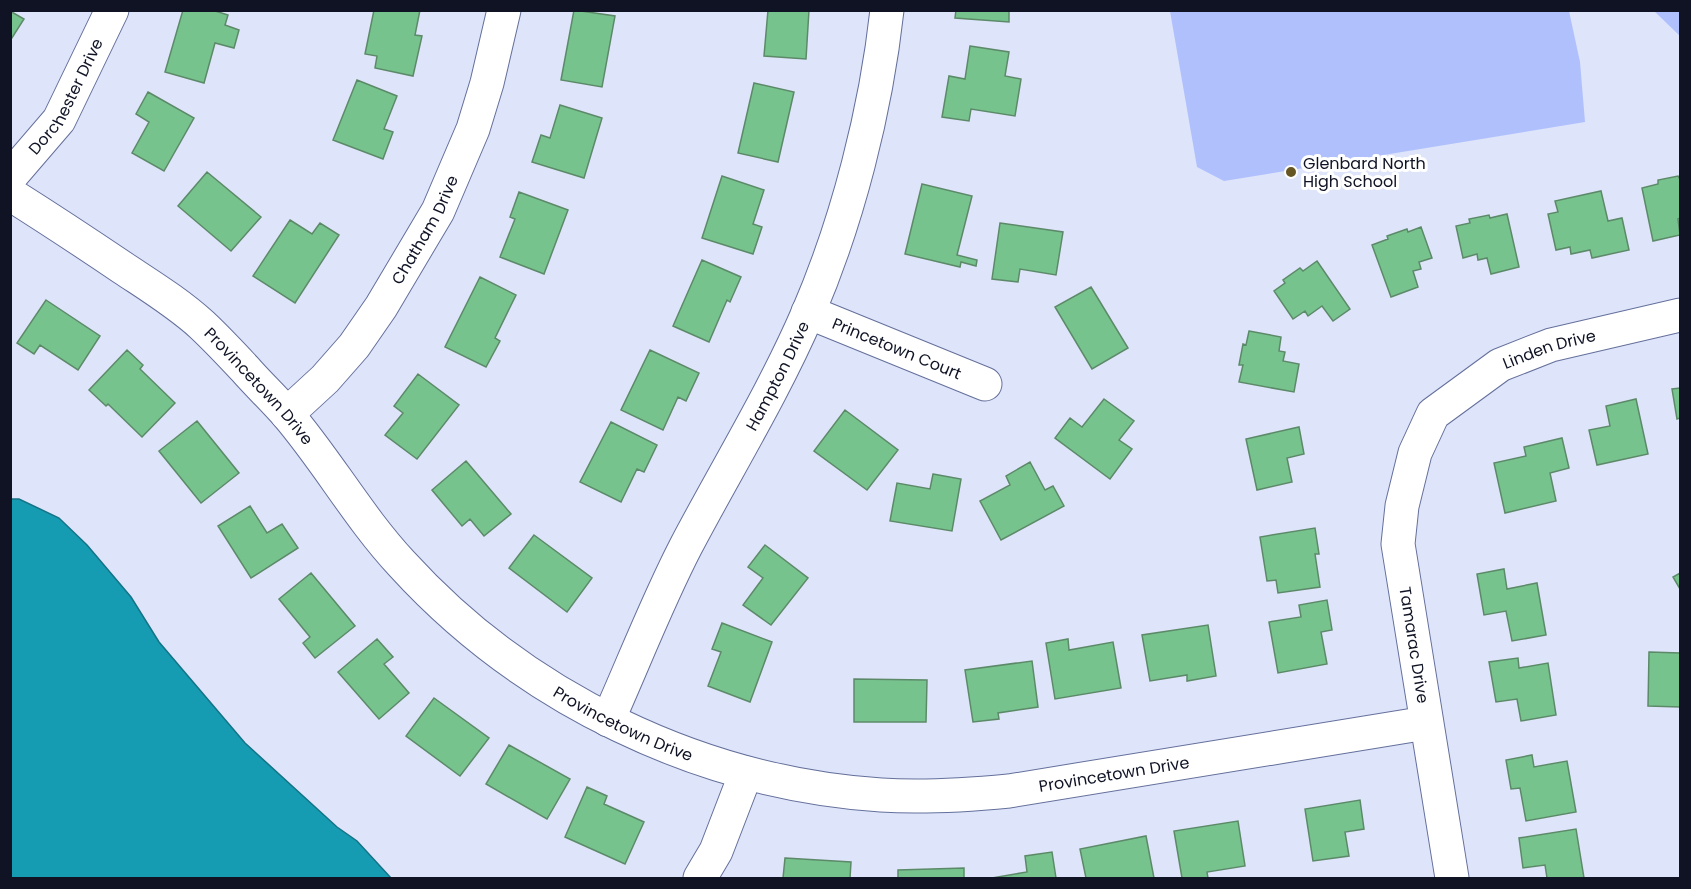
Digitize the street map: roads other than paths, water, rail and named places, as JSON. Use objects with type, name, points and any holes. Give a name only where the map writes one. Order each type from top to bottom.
[{"type":"street","name":"Dorchester Drive","points":[[10,177],[58,120],[112,10]]},
{"type":"street","name":"Chatham Drive","points":[[287,414],[325,379],[354,346],[438,211],[472,129],[487,83],[504,10]]},
{"type":"street","name":"Hampton Drive","points":[[608,720],[686,548],[771,392],[808,312],[848,198],[873,101],[887,10]]},
{"type":"street","name":"Provincetown Drive","points":[[10,194],[177,303],[204,326],[287,414],[363,518],[423,587],[482,640],[561,695],[608,720],[694,757],[746,773],[827,790],[881,795],[970,795],[1009,791],[1426,723]]},
{"type":"street","name":"Princetown Court","points":[[808,312],[985,384]]},
{"type":"street","name":"Linden Drive","points":[[1432,414],[1500,365],[1510,361],[1551,345],[1680,315]]},
{"type":"street","name":"Tamarac Drive","points":[[1432,414],[1416,453],[1402,506],[1398,544],[1452,879]]},
{"type":"street","points":[[700,879],[716,851],[746,773]]},
{"type":"place","name":"Glenbard North High School","points":[[1291,172]]}]
